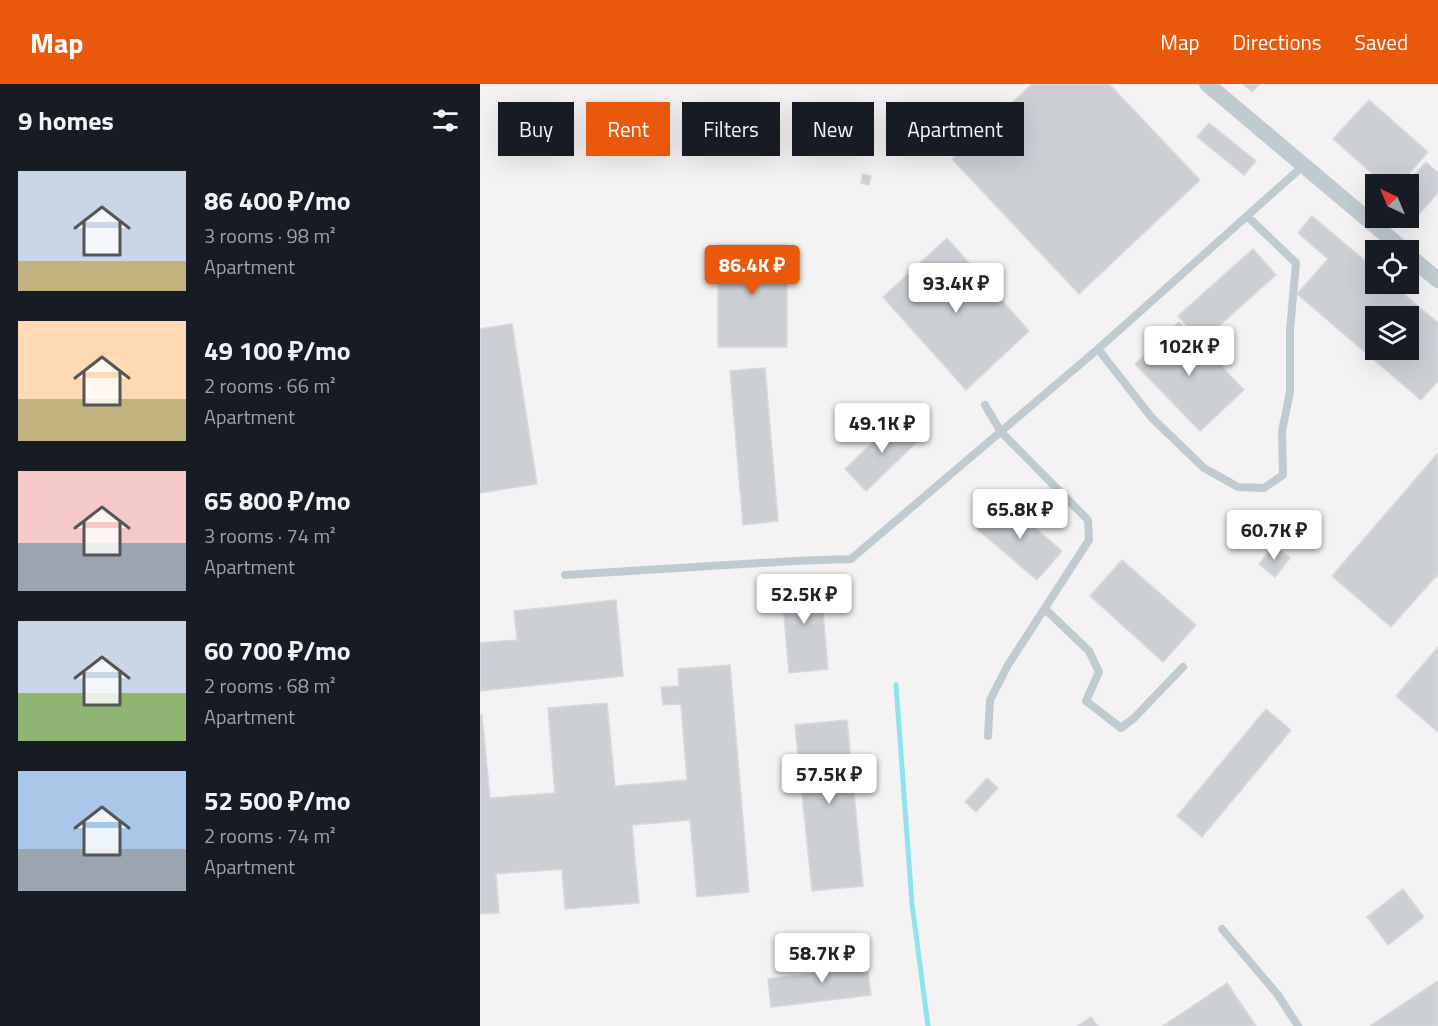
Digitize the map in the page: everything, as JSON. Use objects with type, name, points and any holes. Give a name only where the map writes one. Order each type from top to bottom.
[{"type":"street","points":[[1207,84],[1392,240]]},
{"type":"street","points":[[1419,264],[1438,280]]},
{"type":"lane","points":[[565,575],[851,559],[1098,349],[1303,166]]},
{"type":"lane","points":[[1098,349],[1152,418],[1204,468],[1238,487],[1264,488],[1283,475],[1282,431],[1290,392],[1290,330],[1296,263],[1248,217]]},
{"type":"lane","points":[[985,405],[1001,432],[1088,520],[1089,540],[1008,665],[990,700],[988,736]]},
{"type":"lane","points":[[1045,609],[1089,651],[1099,672],[1086,701],[1120,728],[1134,718],[1183,667]]},
{"type":"lane","points":[[1222,929],[1278,994],[1298,1026]]},
{"type":"building","points":[[1032,84],[1109,84],[1200,180],[1079,294],[952,159],[955,156],[1024,156],[1024,102],[1013,102]]},
{"type":"building","points":[[1243,84],[1260,84],[1252,92]]},
{"type":"building","points":[[1369,100],[1428,152],[1409,174],[1373,174],[1333,139]]},
{"type":"building","points":[[1209,123],[1256,161],[1244,175],[1197,137]]},
{"type":"building","points":[[1426,162],[1438,173],[1438,193],[1420,213],[1419,174],[1415,174]]},
{"type":"building","points":[[863,174],[871,176],[869,185],[861,183]]},
{"type":"building","points":[[1312,216],[1365,261],[1365,294],[1404,294],[1418,306],[1365,306],[1365,352],[1297,294],[1328,259],[1298,233]]},
{"type":"building","points":[[947,238],[1029,331],[966,390],[883,297]]},
{"type":"building","points":[[718,245],[787,245],[787,347],[718,347]]},
{"type":"building","points":[[1253,249],[1276,275],[1201,342],[1178,316]]},
{"type":"building","points":[[1419,307],[1438,323],[1438,381],[1421,400],[1374,360],[1419,360]]},
{"type":"building","points":[[1179,322],[1244,390],[1200,431],[1135,364]]},
{"type":"building","points":[[512,324],[537,484],[480,493],[480,329]]},
{"type":"building","points":[[765,368],[778,521],[743,525],[730,371]]},
{"type":"building","points":[[898,418],[919,440],[866,491],[845,469]]},
{"type":"building","points":[[1438,453],[1438,574],[1391,627],[1332,576]]},
{"type":"building","points":[[1002,500],[1062,551],[1037,580],[977,529]]},
{"type":"building","points":[[1274,545],[1290,558],[1275,577],[1259,564]]},
{"type":"building","points":[[1122,560],[1196,625],[1163,662],[1090,596]]},
{"type":"building","points":[[820,577],[828,669],[789,673],[781,580]]},
{"type":"building","points":[[616,600],[623,676],[480,691],[480,643],[517,640],[514,611]]},
{"type":"building","points":[[1438,647],[1438,732],[1396,696]]},
{"type":"building","points":[[730,665],[749,892],[697,897],[690,820],[632,825],[639,903],[565,909],[562,869],[496,874],[499,913],[480,914],[480,715],[482,715],[490,798],[555,793],[548,708],[607,703],[615,786],[687,780],[681,704],[663,705],[661,687],[679,686],[678,669]]},
{"type":"building","points":[[1266,709],[1291,730],[1202,837],[1177,816]]},
{"type":"building","points":[[847,720],[863,886],[812,891],[795,725]]},
{"type":"building","points":[[987,778],[998,788],[976,812],[965,802]]},
{"type":"building","points":[[1403,889],[1424,917],[1388,945],[1367,917]]},
{"type":"building","points":[[866,958],[871,995],[771,1007],[768,979],[816,973],[815,965]]},
{"type":"building","points":[[1438,981],[1438,1026],[1370,1026]]},
{"type":"building","points":[[1227,983],[1256,1026],[1163,1026]]},
{"type":"building","points":[[1091,1017],[1098,1026],[1078,1026]]},
{"type":"waterway","points":[[896,685],[912,904],[928,1026]]}]
